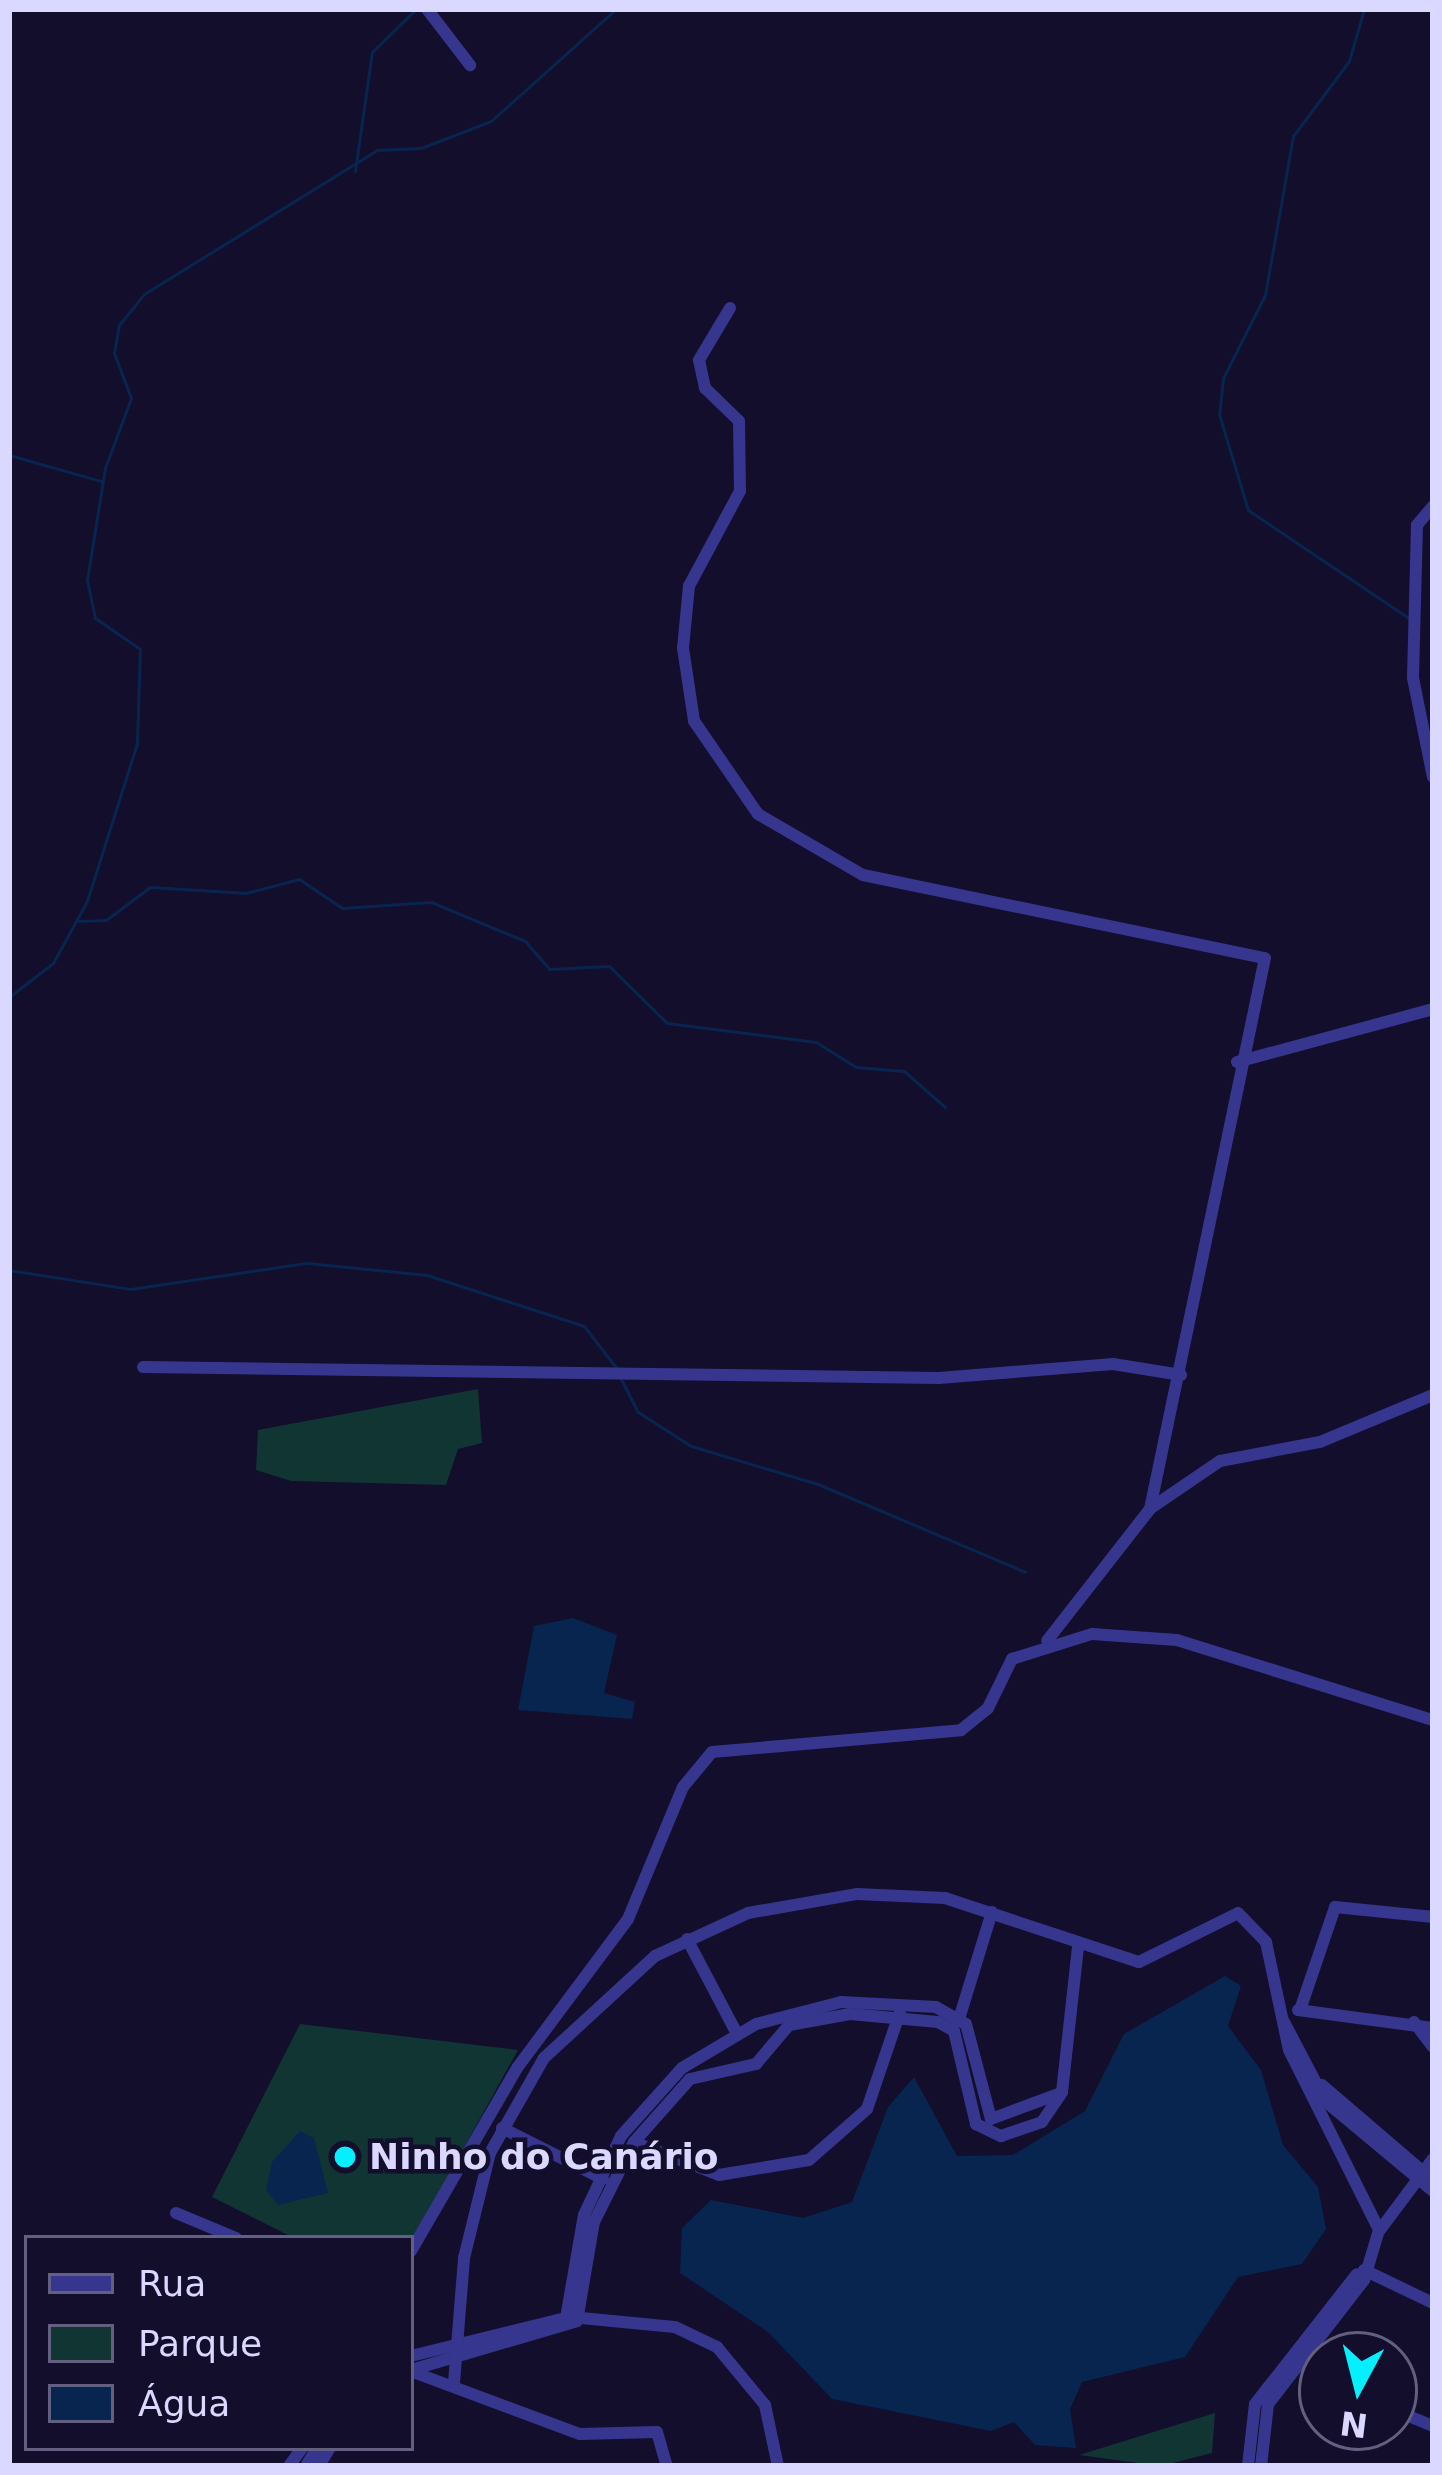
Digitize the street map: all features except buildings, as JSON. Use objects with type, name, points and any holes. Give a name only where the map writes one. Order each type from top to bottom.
[{"type":"street","points":[[427,9],[470,65]]},
{"type":"street","points":[[730,308],[700,360],[705,388],[739,421],[740,491],[683,608],[687,701],[704,737],[770,827],[863,874],[1265,958],[1237,1062],[1181,1375],[1150,1509]]},
{"type":"street","points":[[1433,506],[1418,524],[1413,678],[1433,777]]},
{"type":"street","points":[[1237,1062],[1433,1009]]},
{"type":"street","points":[[143,1367],[939,1378],[1113,1364],[1181,1375]]},
{"type":"street","points":[[414,2246],[517,2068],[628,1918],[700,1762],[728,1744],[961,1730],[988,1708],[1001,1670],[1047,1641],[1150,1509],[1220,1461],[1320,1442],[1433,1395]]},
{"type":"street","points":[[1047,1641],[1177,1640],[1433,1720]]},
{"type":"street","points":[[454,2383],[454,2362],[463,2346],[464,2258],[502,2128],[577,2022],[687,1939],[820,1897],[914,1895],[992,1912],[1078,1946],[1150,1963],[1238,1913],[1266,1942],[1283,2015],[1379,2230]]},
{"type":"street","points":[[1300,2010],[1335,1907],[1433,1917]]},
{"type":"street","points":[[982,2120],[954,2031],[992,1912]]},
{"type":"street","points":[[687,1939],[737,2034]]},
{"type":"street","points":[[982,2120],[998,2122],[1062,2092],[1078,1946]]},
{"type":"street","points":[[573,2318],[603,2179],[648,2102],[737,2034],[788,2020],[901,2009],[961,2015]]},
{"type":"street","points":[[901,2009],[954,2031]]},
{"type":"street","points":[[634,2142],[719,2175],[808,2160],[867,2109],[901,2009]]},
{"type":"street","points":[[1283,2015],[1300,2010],[1413,2021],[1433,2028]]},
{"type":"street","points":[[961,2015],[982,2120]]},
{"type":"street","points":[[1283,2015],[1322,2085],[1433,2191]]},
{"type":"street","points":[[706,2060],[756,2064],[788,2020]]},
{"type":"street","points":[[1413,2021],[1433,2047]]},
{"type":"street","points":[[603,2179],[706,2060]]},
{"type":"street","points":[[502,2128],[603,2179]]},
{"type":"street","points":[[1372,2207],[1424,2178],[1433,2159]]},
{"type":"street","points":[[1248,2466],[1253,2409],[1365,2271],[1375,2256],[1379,2230],[1400,2194]]},
{"type":"street","points":[[176,2213],[229,2235]]},
{"type":"street","points":[[1365,2271],[1433,2303]]},
{"type":"street","points":[[414,2370],[454,2362],[573,2318]]},
{"type":"street","points":[[414,2355],[573,2318],[691,2332],[730,2356],[765,2405],[778,2466]]},
{"type":"street","points":[[1294,2355],[1298,2357]]},
{"type":"street","points":[[1261,2466],[1265,2410],[1294,2355]]},
{"type":"street","points":[[414,2372],[580,2434],[657,2432],[667,2466]]},
{"type":"green space","points":[[478,1389],[482,1443],[458,1449],[446,1485],[291,1481],[256,1470],[258,1430]]},
{"type":"green space","name":"Ninho do Canário","points":[[300,2024],[518,2050],[414,2238],[288,2235],[212,2197]]},
{"type":"green space","points":[[1215,2413],[1212,2453],[1161,2466],[1079,2455]]},
{"type":"water","points":[[573,1618],[617,1635],[604,1693],[635,1702],[632,1719],[518,1710],[534,1626]]},
{"type":"water","points":[[1225,1976],[1241,1986],[1228,2026],[1261,2070],[1283,2145],[1318,2187],[1326,2229],[1302,2264],[1238,2277],[1185,2357],[1082,2382],[1070,2409],[1076,2448],[1035,2445],[1014,2422],[991,2431],[832,2399],[768,2332],[680,2273],[682,2228],[711,2200],[803,2218],[852,2202],[888,2107],[914,2077],[957,2156],[1013,2155],[1085,2111],[1124,2034]]},
{"type":"water","points":[[300,2131],[314,2138],[328,2193],[278,2205],[266,2190],[272,2162]]},
{"type":"waterway","points":[[355,171],[372,52],[416,9]]},
{"type":"waterway","points":[[9,997],[53,963],[87,901],[137,743],[140,649],[95,618],[87,580],[105,468],[131,398],[114,353],[119,325],[144,294],[377,150],[421,148],[491,121],[616,9]]},
{"type":"waterway","points":[[1364,9],[1349,61],[1293,136],[1265,295],[1223,378],[1219,414],[1248,510],[1409,618]]},
{"type":"waterway","points":[[9,455],[101,481]]},
{"type":"waterway","points":[[78,921],[106,920],[150,887],[246,893],[299,879],[342,908],[431,902],[525,941],[549,969],[609,966],[667,1023],[816,1042],[856,1067],[904,1071],[945,1107]]},
{"type":"waterway","points":[[9,1270],[130,1289],[307,1263],[427,1275],[584,1326],[618,1370]]},
{"type":"waterway","points":[[621,1379],[638,1412],[691,1446],[818,1484],[1025,1572]]},
{"type":"place","name":"Ninho do Canário","points":[[345,2157]]}]
